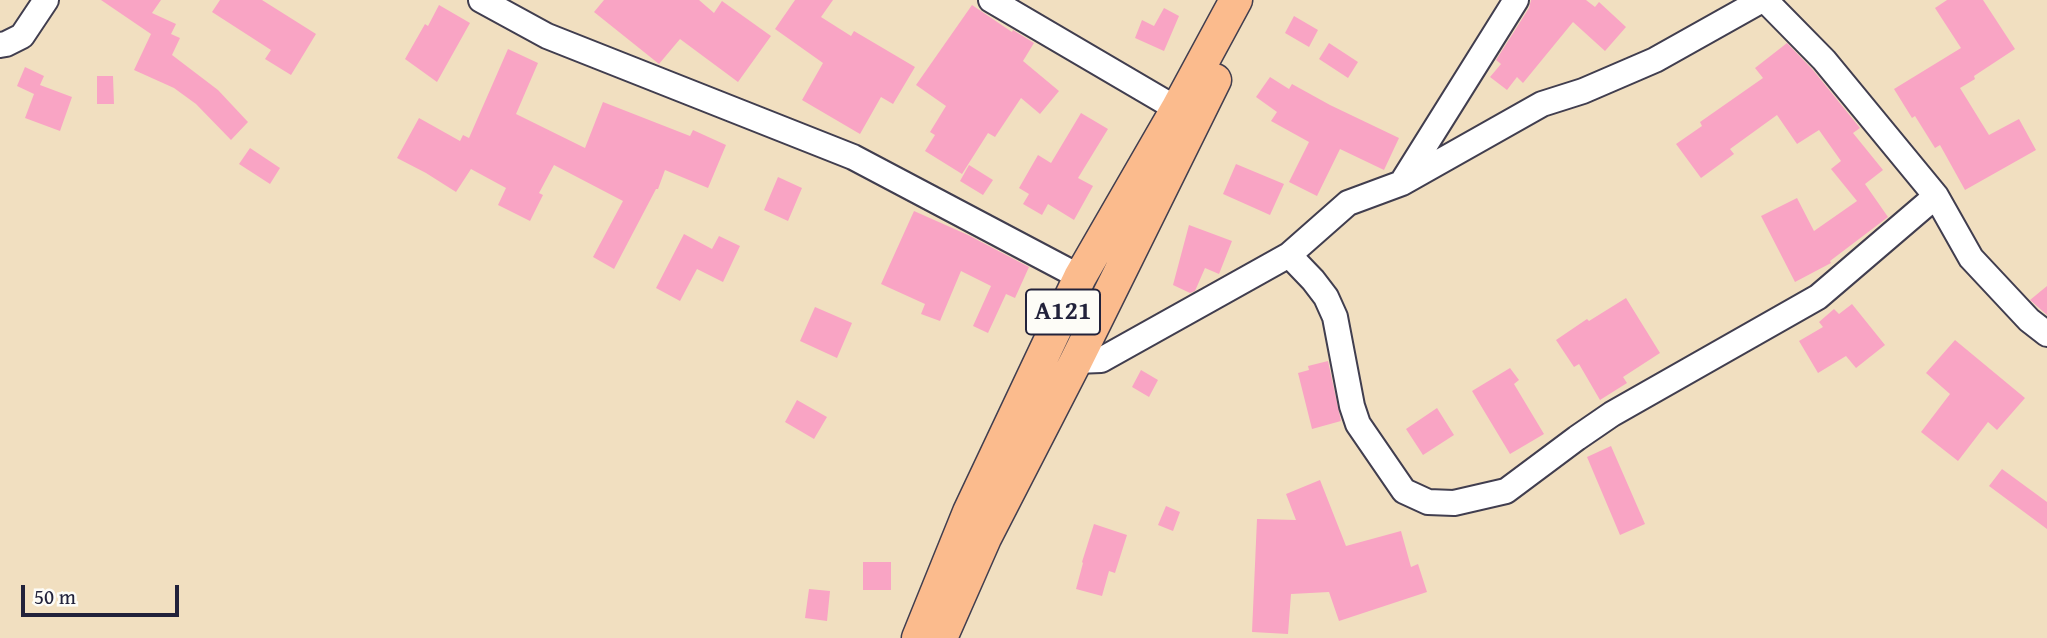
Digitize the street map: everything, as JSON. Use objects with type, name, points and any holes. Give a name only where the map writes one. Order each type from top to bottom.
[{"type":"main road","name":"A121","points":[[918,638],[969,512],[1080,277],[1236,0]]},
{"type":"main road","name":"A121","points":[[941,638],[985,538],[1257,0]]},
{"type":"street","points":[[0,45],[22,36],[46,0]]},
{"type":"street","points":[[481,0],[547,36],[853,158],[1080,277]]},
{"type":"street","points":[[991,0],[1177,109]]},
{"type":"street","points":[[1402,183],[1516,0]]},
{"type":"street","points":[[1076,361],[1101,360],[1289,255],[1348,203],[1402,183],[1542,104],[1656,61],[1763,0],[1824,60],[1936,196],[1971,258],[2029,320],[2047,334]]},
{"type":"street","points":[[1289,255],[1326,297],[1335,317],[1358,424],[1404,492],[1428,502],[1454,503],[1506,491],[1612,414],[1818,297],[1936,196]]},
{"type":"building","points":[[101,0],[161,0],[152,13],[176,24],[171,34],[180,38],[172,55],[218,90],[248,122],[231,140],[196,104],[174,88],[134,70],[151,34]]},
{"type":"building","points":[[220,0],[262,0],[316,34],[291,75],[265,59],[271,50],[212,12]]},
{"type":"building","points":[[604,0],[699,0],[714,13],[722,1],[771,36],[738,82],[680,39],[659,64],[594,12]]},
{"type":"building","points":[[795,0],[833,0],[821,17],[851,36],[854,31],[915,67],[893,104],[881,97],[860,134],[802,100],[823,63],[775,29]]},
{"type":"building","points":[[1531,0],[1586,0],[1595,7],[1599,2],[1626,27],[1605,51],[1573,22],[1523,83],[1517,77],[1507,90],[1490,77],[1501,64],[1496,60],[1529,8]]},
{"type":"building","points":[[1947,0],[1983,0],[2015,49],[1960,88],[1989,135],[2019,119],[2036,150],[1965,190],[1940,145],[1935,148],[1894,89],[1961,48],[1935,8]]},
{"type":"building","points":[[439,5],[470,23],[437,82],[405,59]]},
{"type":"building","points":[[972,5],[1012,32],[1013,30],[1034,43],[1023,61],[1059,91],[1040,114],[1021,98],[995,137],[988,133],[962,174],[925,151],[935,135],[930,132],[946,106],[916,85]]},
{"type":"building","points":[[1164,8],[1179,16],[1164,51],[1135,38],[1142,20],[1154,26]]},
{"type":"building","points":[[1294,16],[1318,30],[1309,47],[1285,33]]},
{"type":"building","points":[[1329,43],[1358,62],[1348,78],[1319,59]]},
{"type":"building","points":[[1787,43],[1813,70],[1860,128],[1853,133],[1883,170],[1865,184],[1888,217],[1830,261],[1831,263],[1795,282],[1761,216],[1797,198],[1814,231],[1857,201],[1831,169],[1841,161],[1819,130],[1797,144],[1777,115],[1730,149],[1734,154],[1701,178],[1676,144],[1702,126],[1700,122],[1763,78],[1755,68]]},
{"type":"building","points":[[508,49],[538,63],[516,114],[585,148],[603,102],[690,136],[693,130],[726,145],[708,188],[665,170],[658,189],[614,269],[593,257],[623,201],[554,165],[539,193],[543,195],[530,221],[498,205],[506,188],[471,169],[456,192],[397,158],[419,118],[460,141],[463,135],[469,138]]},
{"type":"building","points":[[25,67],[44,76],[40,85],[72,97],[60,131],[25,118],[34,94],[17,86]]},
{"type":"building","points":[[97,76],[113,76],[114,104],[97,104]]},
{"type":"building","points":[[1270,77],[1289,89],[1292,84],[1399,138],[1384,170],[1340,149],[1317,196],[1289,182],[1309,142],[1271,121],[1277,112],[1256,97]]},
{"type":"building","points":[[1081,113],[1108,129],[1078,178],[1093,186],[1074,220],[1048,204],[1042,215],[1023,204],[1029,194],[1019,188],[1038,155],[1051,163]]},
{"type":"building","points":[[250,148],[280,168],[270,184],[239,164]]},
{"type":"building","points":[[1236,164],[1284,184],[1270,215],[1223,194]]},
{"type":"building","points":[[969,165],[993,180],[983,195],[960,181]]},
{"type":"building","points":[[778,177],[802,188],[788,221],[764,210]]},
{"type":"building","points":[[914,211],[1029,267],[1015,298],[1006,294],[988,333],[973,326],[991,286],[961,271],[940,321],[921,314],[925,304],[881,284]]},
{"type":"building","points":[[1189,225],[1232,241],[1219,274],[1205,268],[1195,291],[1190,293],[1173,285]]},
{"type":"building","points":[[684,234],[712,249],[719,236],[740,246],[723,282],[697,269],[680,301],[656,288]]},
{"type":"building","points":[[2047,286],[2047,315],[2030,300]]},
{"type":"building","points":[[1626,298],[1660,353],[1623,377],[1627,383],[1600,400],[1579,364],[1574,367],[1556,340]]},
{"type":"building","points":[[1852,304],[1885,345],[1856,368],[1846,356],[1818,373],[1799,341],[1823,327],[1819,322],[1834,309],[1839,314]]},
{"type":"building","points":[[815,307],[852,323],[837,358],[800,341]]},
{"type":"building","points":[[1955,340],[2025,398],[1997,430],[1988,422],[1958,461],[1921,432],[1950,394],[1926,373]]},
{"type":"building","points":[[1328,361],[1341,421],[1312,429],[1298,373],[1309,370],[1308,366]]},
{"type":"building","points":[[1510,368],[1519,380],[1514,384],[1544,434],[1510,454],[1472,391]]},
{"type":"building","points":[[1141,370],[1158,380],[1149,397],[1132,387]]},
{"type":"building","points":[[797,400],[827,417],[814,439],[785,422]]},
{"type":"building","points":[[1437,408],[1454,435],[1423,455],[1406,429]]},
{"type":"building","points":[[1611,446],[1645,524],[1620,535],[1587,457]]},
{"type":"building","points":[[2002,469],[2047,502],[2047,529],[1989,486]]},
{"type":"building","points":[[1320,480],[1346,546],[1401,531],[1411,567],[1418,564],[1427,592],[1339,621],[1329,592],[1291,594],[1288,634],[1252,632],[1257,519],[1296,520],[1286,494]]},
{"type":"building","points":[[1166,506],[1180,512],[1173,531],[1158,525]]},
{"type":"building","points":[[1094,524],[1127,535],[1115,573],[1109,571],[1102,596],[1076,589]]},
{"type":"building","points":[[863,562],[891,562],[891,590],[863,590]]},
{"type":"building","points":[[809,589],[830,591],[827,621],[805,618]]}]
